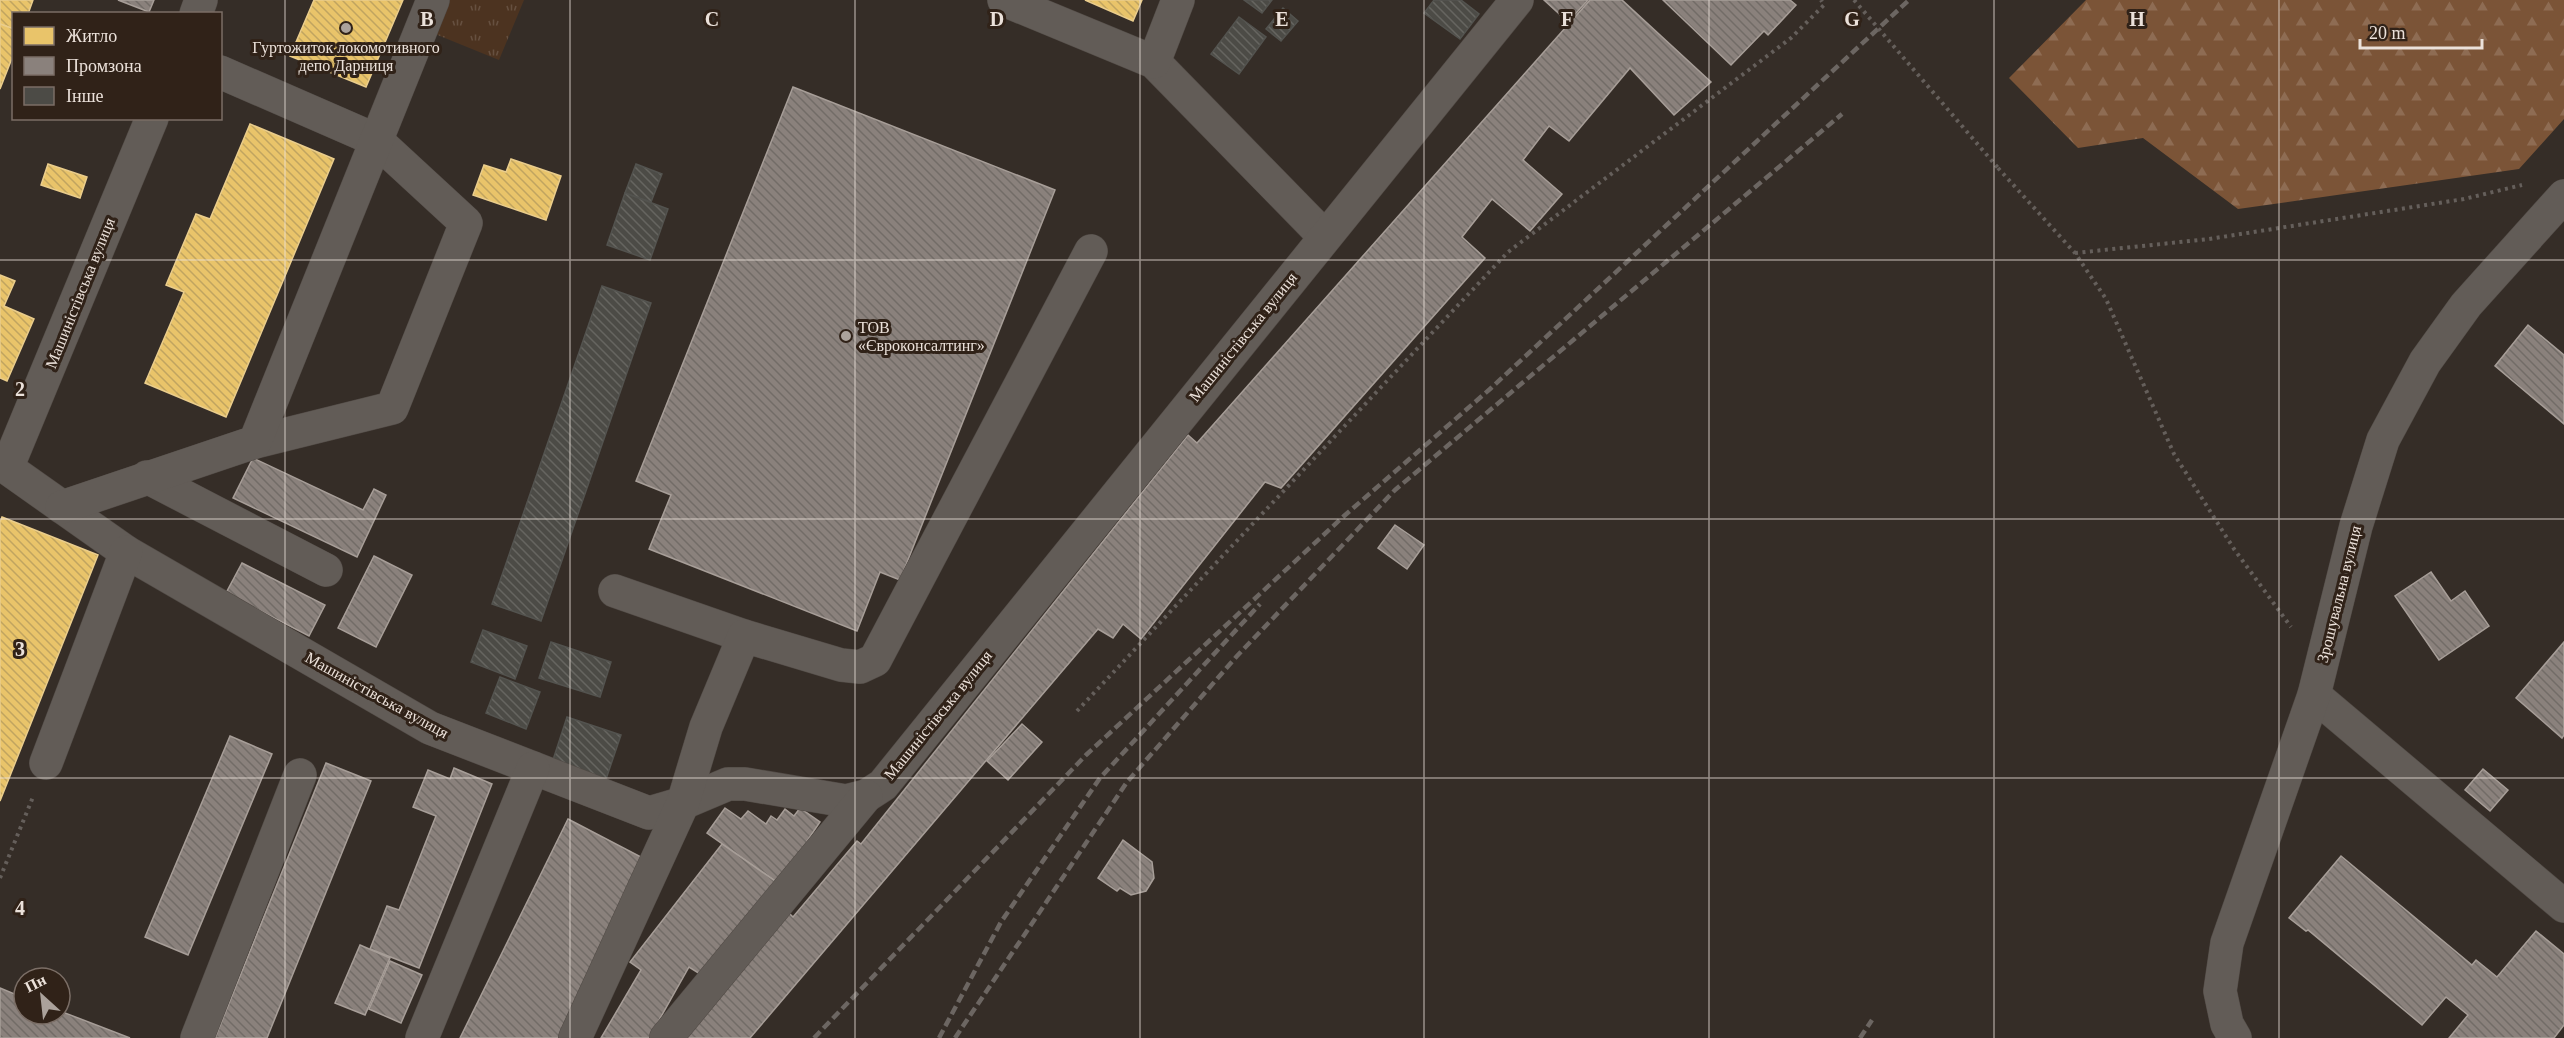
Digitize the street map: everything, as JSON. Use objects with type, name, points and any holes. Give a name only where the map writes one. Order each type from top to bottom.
[{"type":"street","points":[[255,442],[433,0]]},
{"type":"street","points":[[1004,0],[1154,62],[1324,236]]},
{"type":"street","points":[[1154,62],[1178,0]]},
{"type":"street","name":"Машиністівська вулиця","points":[[151,120],[4,465],[126,552],[430,728],[649,813],[683,803],[728,784],[745,784],[846,801],[866,796],[882,785],[1517,0]]},
{"type":"street","points":[[62,507],[255,442],[392,408],[466,223],[376,140],[222,73]]},
{"type":"street","name":"Зрошувальна вулиця","points":[[2235,1038],[2227,1024],[2220,991],[2227,943],[2317,681],[2356,525],[2383,440],[2425,362],[2466,305],[2564,196]]},
{"type":"street","points":[[615,591],[744,636],[842,665],[860,667],[875,660],[1091,251]]},
{"type":"street","points":[[147,477],[326,570]]},
{"type":"street","points":[[46,763],[126,552]]},
{"type":"street","points":[[575,1038],[683,803],[706,728],[744,636]]},
{"type":"street","points":[[2317,681],[2564,906]]},
{"type":"street","points":[[422,1038],[532,768]]},
{"type":"street","points":[[197,1038],[300,775]]},
{"type":"street","points":[[666,1038],[866,796]]},
{"type":"path","points":[[1821,0],[1824,5]]},
{"type":"path","points":[[1077,711],[1508,252],[1791,38],[1828,0]]},
{"type":"path","points":[[1854,0],[2075,254],[2106,299],[2174,454],[2317,681]]},
{"type":"path","points":[[2075,254],[2209,239],[2464,199],[2531,183]]},
{"type":"path","points":[[0,878],[46,763]]},
{"type":"green space","points":[[449,0],[524,0],[499,60],[435,34]]},
{"type":"green space","points":[[2086,0],[2564,0],[2564,119],[2519,169],[2238,209],[2143,138],[2078,148],[2009,78]]},
{"type":"building: Житло","points":[[0,0],[33,0],[29,12],[12,12],[12,28],[0,24]]},
{"type":"building: Житло","name":"Гуртожиток локомотивного депо Дарниця","points":[[314,0],[403,0],[366,87],[290,56]]},
{"type":"building: Житло","points":[[1085,0],[1142,0],[1133,21]]},
{"type":"building: Житло","points":[[0,24],[12,28],[12,58],[0,89]]},
{"type":"building: Житло","points":[[250,124],[334,159],[226,417],[145,383],[184,292],[166,285],[196,214],[210,219]]},
{"type":"building: Житло","points":[[511,159],[561,176],[546,220],[473,195],[484,165],[506,172]]},
{"type":"building: Житло","points":[[48,164],[87,177],[80,198],[41,185]]},
{"type":"building: Житло","points":[[0,275],[15,281],[4,306],[34,319],[7,381],[0,378]]},
{"type":"building: Житло","points":[[2,517],[98,555],[0,801],[0,522]]},
{"type":"building: Промзона","points":[[118,0],[154,0],[149,12]]},
{"type":"building: Промзона","points":[[1544,0],[1588,0],[1568,22]]},
{"type":"building: Промзона","points":[[1590,0],[1622,0],[1711,82],[1674,115],[1630,68],[1569,141],[1549,126],[1523,160],[1562,194],[1530,231],[1492,199],[1462,237],[1485,258],[1281,488],[1265,482],[1141,639],[1123,624],[1113,638],[1098,629],[750,1038],[685,1038],[789,913],[793,917],[857,841],[861,844],[1188,435],[1197,443]]},
{"type":"building: Промзона","points":[[1663,0],[1790,0],[1796,5],[1768,35],[1764,31],[1731,65]]},
{"type":"building: Промзона","name":"ТОВ «Євроконсалтинг»","points":[[793,87],[1055,190],[900,580],[880,572],[857,631],[649,549],[671,495],[636,481]]},
{"type":"building: Промзона","points":[[2528,325],[2564,355],[2564,424],[2495,366]]},
{"type":"building: Промзона","points":[[253,458],[363,510],[374,489],[386,495],[357,557],[233,498]]},
{"type":"building: Промзона","points":[[1395,525],[1424,545],[1407,569],[1378,548]]},
{"type":"building: Промзона","points":[[374,556],[412,575],[376,647],[338,628]]},
{"type":"building: Промзона","points":[[242,563],[325,605],[309,636],[226,593]]},
{"type":"building: Промзона","points":[[2431,572],[2451,601],[2465,591],[2489,626],[2439,660],[2395,596]]},
{"type":"building: Промзона","points":[[2564,642],[2564,735],[2562,738],[2516,698]]},
{"type":"building: Промзона","points":[[1022,724],[1042,742],[1008,780],[987,761]]},
{"type":"building: Промзона","points":[[230,736],[272,754],[188,955],[145,937]]},
{"type":"building: Промзона","points":[[326,763],[371,781],[267,1038],[215,1038]]},
{"type":"building: Промзона","points":[[454,768],[492,784],[419,968],[370,949],[387,906],[399,910],[436,816],[413,807],[428,770],[450,779]]},
{"type":"building: Промзона","points":[[2483,769],[2508,790],[2490,811],[2465,790]]},
{"type":"building: Промзона","points":[[725,808],[741,819],[748,811],[766,824],[771,816],[777,820],[785,809],[794,816],[800,808],[820,822],[807,841],[810,843],[781,885],[707,833]]},
{"type":"building: Промзона","points":[[568,819],[643,858],[564,1038],[460,1038]]},
{"type":"building: Промзона","points":[[1123,840],[1152,862],[1154,878],[1146,891],[1131,895],[1120,888],[1117,891],[1098,878]]},
{"type":"building: Промзона","points":[[722,844],[775,881],[700,974],[689,967],[649,1038],[601,1038],[641,970],[630,962]]},
{"type":"building: Промзона","points":[[2341,856],[2472,965],[2476,960],[2497,977],[2536,931],[2564,954],[2564,1025],[2554,1038],[2449,1038],[2468,1015],[2446,997],[2422,1025],[2308,930],[2306,931],[2289,918]]},
{"type":"building: Промзона","points":[[360,945],[390,958],[365,1015],[335,1003]]},
{"type":"building: Промзона","points":[[390,961],[422,975],[401,1023],[369,1009]]},
{"type":"building: Промзона","points":[[0,988],[12,993],[12,1026],[72,1026],[72,1016],[130,1038],[0,1038]]},
{"type":"building: Інше","points":[[1244,0],[1272,0],[1262,13]]},
{"type":"building: Інше","points":[[1434,0],[1461,0],[1479,14],[1460,39],[1424,13]]},
{"type":"building: Інше","points":[[1283,8],[1298,21],[1281,41],[1266,29]]},
{"type":"building: Інше","points":[[1239,17],[1266,37],[1239,74],[1211,54]]},
{"type":"building: Інше","points":[[636,164],[662,174],[651,202],[625,193]]},
{"type":"building: Інше","points":[[625,193],[668,209],[650,260],[607,245]]},
{"type":"building: Інше","points":[[602,286],[651,303],[541,621],[492,604]]},
{"type":"building: Інше","points":[[483,630],[527,646],[515,679],[471,662]]},
{"type":"building: Інше","points":[[551,642],[611,662],[600,697],[539,678]]},
{"type":"building: Інше","points":[[500,677],[540,692],[526,729],[486,713]]},
{"type":"building: Інше","points":[[567,717],[621,735],[604,785],[551,766]]},
{"type":"railway","points":[[814,1038],[1086,755],[1344,516],[1490,389],[1909,0]]},
{"type":"railway","points":[[955,1038],[1127,782],[1237,656],[1395,490],[1842,114]]},
{"type":"railway","points":[[939,1038],[1001,922],[1100,778],[1260,604]]},
{"type":"railway","points":[[1860,1038],[1872,1020]]},
{"type":"place","name":"Гуртожиток локомотивного депо Дарниця","points":[[346,28]]},
{"type":"place","name":"ТОВ «Євроконсалтинг»","points":[[846,336]]}]
